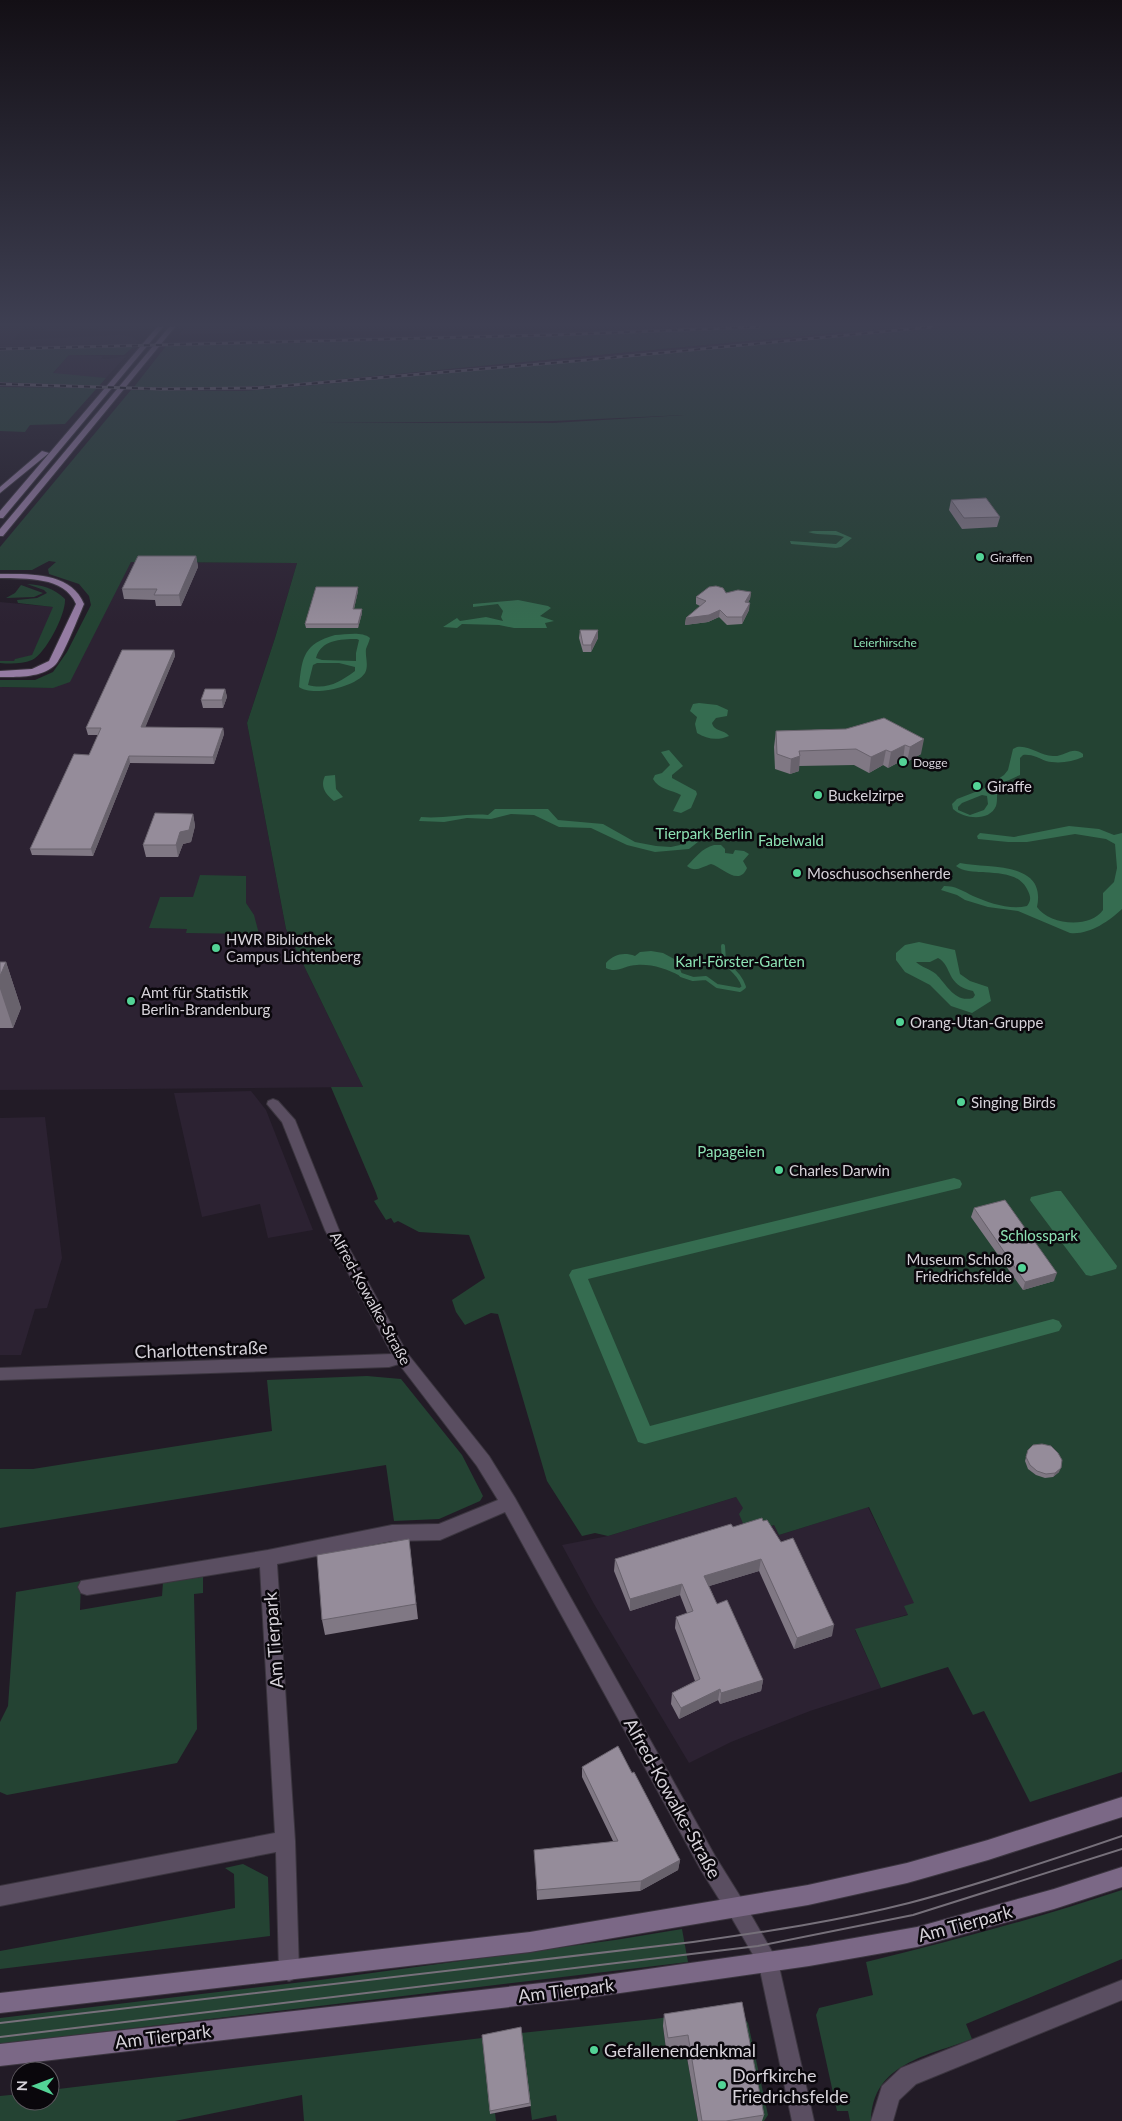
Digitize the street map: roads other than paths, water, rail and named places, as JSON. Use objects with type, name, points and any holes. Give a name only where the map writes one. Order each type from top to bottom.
[{"type":"main road","points":[[0,516],[76,426]]},
{"type":"main road","points":[[0,534],[89,426]]},
{"type":"main road","points":[[0,491],[33,462],[62,442]]},
{"type":"main road","points":[[0,576],[60,584],[74,591],[79,598],[79,610],[53,662],[46,668],[25,674],[0,674]]},
{"type":"main road","points":[[0,668],[28,666],[44,659],[59,648]]},
{"type":"main road","points":[[0,2003],[289,1972],[530,1942],[736,1908],[808,1895],[907,1873],[998,1847],[1122,1807]]},
{"type":"main road","name":"Am Tierpark","points":[[0,2055],[578,1989],[768,1962],[917,1937],[1054,1899],[1122,1877]]},
{"type":"street","name":"Alfred-Kowalke-Straße","points":[[274,1104],[288,1120],[332,1230],[402,1357],[483,1461],[509,1503],[708,1863],[768,1962],[804,2116]]},
{"type":"street","name":"Charlottenstraße","points":[[0,1374],[389,1361],[402,1357]]},
{"type":"street","points":[[87,1587],[268,1558],[392,1533],[440,1532],[509,1503]]},
{"type":"street","name":"Am Tierpark","points":[[268,1558],[285,1841],[289,1972]]},
{"type":"street","points":[[0,1896],[285,1841]]},
{"type":"street","points":[[882,2121],[890,2094],[908,2076],[1122,1990]]},
{"type":"waterway","points":[[681,975],[693,979],[706,978],[717,986],[740,990],[744,987],[738,976],[724,961],[723,946]]},
{"type":"waterway","points":[[954,1184],[578,1275],[645,1436],[1053,1326]]},
{"type":"tram line","points":[[0,2023],[693,1942],[747,1934],[855,1915],[936,1896],[1122,1836]]},
{"type":"tram line","points":[[0,2037],[758,1946],[913,1915],[1122,1849]]},
{"type":"place","name":"Giraffen","points":[[980,557]]},
{"type":"place","name":"Dogge","points":[[903,762]]},
{"type":"place","name":"Giraffe","points":[[977,786]]},
{"type":"place","name":"Buckelzirpe","points":[[818,795]]},
{"type":"place","name":"Moschusochsenherde","points":[[797,873]]},
{"type":"place","name":"HWR Bibliothek Campus Lichtenberg","points":[[216,948]]},
{"type":"place","name":"Amt für Statistik Berlin-Brandenburg","points":[[131,1001]]},
{"type":"place","name":"Orang-Utan-Gruppe","points":[[900,1022]]},
{"type":"place","name":"Singing Birds","points":[[961,1102]]},
{"type":"place","name":"Charles Darwin","points":[[779,1170]]},
{"type":"place","name":"Museum Schloß Friedrichsfelde","points":[[1022,1268]]},
{"type":"place","name":"Gefallenendenkmal","points":[[594,2050]]},
{"type":"place","name":"Dorfkirche Friedrichsfelde","points":[[722,2085]]},
{"type":"park label","name":"Leierhirsche","points":[[885,642]]},
{"type":"park label","name":"Tierpark Berlin","points":[[704,833]]},
{"type":"park label","name":"Fabelwald","points":[[791,840]]},
{"type":"park label","name":"Karl-Förster-Garten","points":[[740,961]]},
{"type":"park label","name":"Papageien","points":[[731,1151]]},
{"type":"park label","name":"Schlosspark","points":[[1039,1235]]}]
